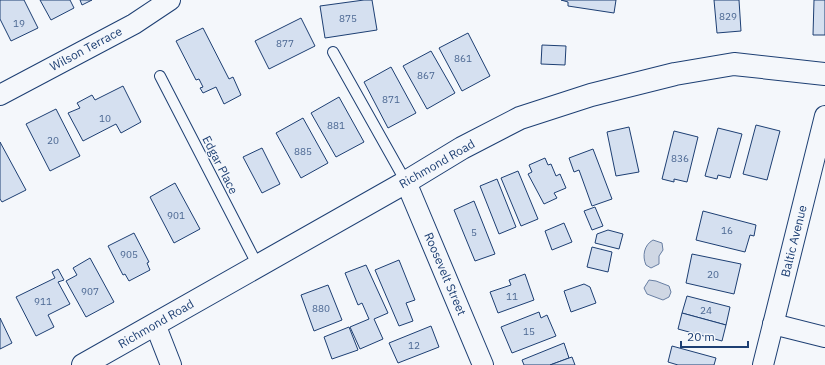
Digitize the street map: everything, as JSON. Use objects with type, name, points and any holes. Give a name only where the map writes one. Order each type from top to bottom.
[{"type":"main road","name":"Richmond Road","points":[[83,365],[406,182],[462,148],[520,118],[599,93],[675,74],[734,64],[825,74]]},
{"type":"street","name":"Wilson Terrace","points":[[0,95],[134,24],[170,0]]},
{"type":"street","name":"Baltic Avenue","points":[[763,365],[825,116]]},
{"type":"street","name":"Roosevelt Street","points":[[406,182],[483,365]]},
{"type":"street","points":[[155,324],[171,365]]},
{"type":"street","points":[[773,324],[825,337]]},
{"type":"lane","points":[[333,52],[406,182]]},
{"type":"lane","name":"Edgar Place","points":[[160,76],[258,266]]},
{"type":"shaded area","points":[[653,240],[662,243],[663,250],[659,256],[659,264],[651,268],[646,265],[644,254],[646,248]]},
{"type":"shaded area","points":[[649,280],[669,286],[671,292],[669,297],[663,300],[647,294],[644,288]]},
{"type":"building","points":[[0,0],[24,0],[38,28],[11,41],[0,19]]},
{"type":"building","points":[[40,0],[70,0],[74,8],[51,20]]},
{"type":"building","points":[[80,0],[92,0],[82,5]]},
{"type":"building","points":[[372,0],[377,30],[325,38],[320,6]]},
{"type":"building","points":[[561,0],[616,0],[614,13],[568,6],[568,2]]},
{"type":"building","points":[[714,0],[739,0],[741,31],[717,33]]},
{"type":"building","points":[[814,0],[825,0],[825,35],[813,35]]},
{"type":"building","points":[[301,18],[315,46],[269,69],[255,41]]},
{"type":"building","points":[[203,28],[229,79],[233,77],[241,95],[224,104],[216,87],[203,93],[200,88],[203,87],[199,79],[196,80],[176,41]]},
{"type":"building","points":[[468,33],[490,76],[462,91],[439,48]]},
{"type":"building","points":[[542,45],[566,46],[565,65],[541,64]]},
{"type":"building","points":[[431,51],[455,93],[427,109],[403,66]]},
{"type":"building","points":[[391,67],[416,113],[388,128],[364,82]]},
{"type":"building","points":[[123,86],[141,122],[121,133],[116,124],[83,141],[68,113],[80,108],[77,103],[92,95],[95,100]]},
{"type":"building","points":[[339,97],[364,142],[336,157],[311,113]]},
{"type":"building","points":[[56,109],[80,156],[50,171],[26,124]]},
{"type":"building","points":[[303,118],[328,163],[301,178],[276,133]]},
{"type":"building","points":[[756,125],[780,131],[767,180],[743,174]]},
{"type":"building","points":[[629,127],[639,172],[616,176],[607,132]]},
{"type":"building","points":[[718,128],[742,134],[730,178],[718,175],[717,179],[705,176]]},
{"type":"building","points":[[674,131],[698,137],[687,182],[674,179],[674,182],[662,179]]},
{"type":"building","points":[[0,142],[26,190],[2,202],[0,199]]},
{"type":"building","points":[[262,148],[280,184],[262,193],[243,157]]},
{"type":"building","points":[[593,149],[612,199],[592,206],[579,170],[574,172],[569,158]]},
{"type":"building","points":[[545,158],[548,165],[551,164],[556,176],[560,174],[566,188],[554,193],[557,198],[544,204],[528,174],[532,172],[529,165]]},
{"type":"building","points":[[518,171],[538,219],[521,226],[501,178]]},
{"type":"building","points":[[497,179],[516,227],[499,234],[480,186]]},
{"type":"building","points":[[175,183],[200,229],[174,243],[150,197]]},
{"type":"building","points":[[474,201],[495,254],[475,261],[454,210]]},
{"type":"building","points":[[595,207],[603,226],[592,230],[584,211]]},
{"type":"building","points":[[703,211],[756,225],[754,236],[750,235],[745,252],[696,240]]},
{"type":"building","points":[[564,223],[572,242],[552,250],[545,231]]},
{"type":"building","points":[[608,230],[623,234],[619,249],[595,243],[597,234]]},
{"type":"building","points":[[134,233],[149,262],[147,263],[150,270],[129,281],[125,274],[123,275],[108,246]]},
{"type":"building","points":[[592,247],[612,252],[608,272],[587,267]]},
{"type":"building","points":[[692,254],[741,264],[734,294],[686,283]]},
{"type":"building","points":[[90,258],[114,302],[86,317],[66,281],[77,275],[73,268]]},
{"type":"building","points":[[399,260],[415,300],[406,303],[413,321],[399,326],[375,270]]},
{"type":"building","points":[[366,265],[388,313],[374,319],[383,339],[360,349],[350,327],[369,319],[362,303],[358,305],[345,273]]},
{"type":"building","points":[[58,269],[64,280],[58,282],[70,304],[48,315],[54,327],[36,336],[16,297],[55,278],[52,272]]},
{"type":"building","points":[[525,274],[534,300],[498,313],[490,292],[511,285],[509,280]]},
{"type":"building","points":[[584,284],[590,287],[596,303],[571,312],[564,291]]},
{"type":"building","points":[[328,285],[342,320],[314,331],[301,295]]},
{"type":"building","points":[[687,296],[730,307],[726,325],[682,313]]},
{"type":"building","points":[[539,312],[541,318],[547,315],[556,336],[512,353],[501,327]]},
{"type":"building","points":[[682,313],[726,325],[722,341],[678,329]]},
{"type":"building","points":[[0,318],[12,343],[0,349]]},
{"type":"building","points":[[431,326],[439,347],[398,363],[389,343]]},
{"type":"building","points":[[349,327],[358,350],[332,359],[324,337]]},
{"type":"building","points":[[564,343],[569,358],[550,365],[524,365],[522,360]]},
{"type":"building","points":[[672,346],[716,358],[714,365],[678,365],[668,362]]},
{"type":"building","points":[[572,357],[575,365],[550,365],[569,358]]}]
